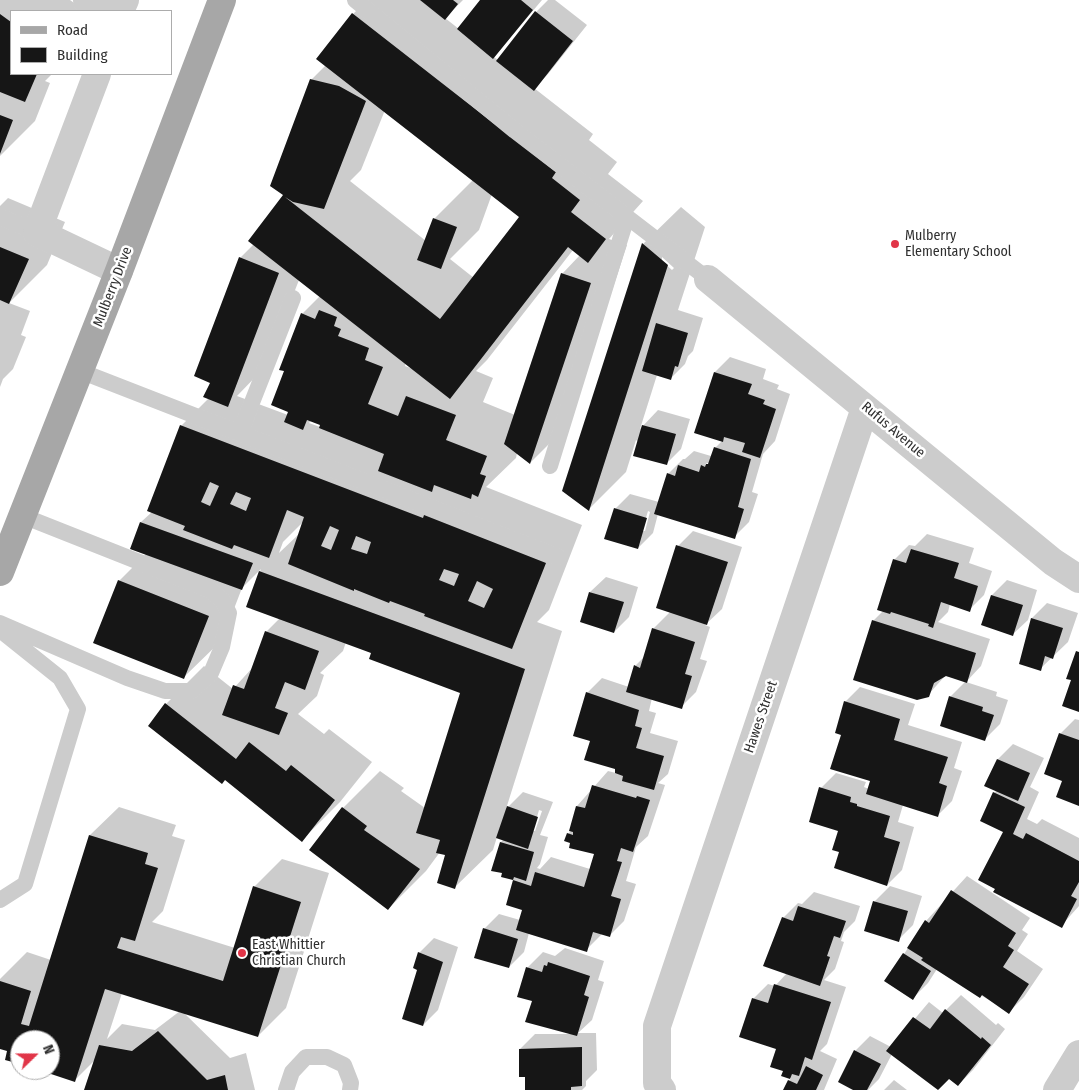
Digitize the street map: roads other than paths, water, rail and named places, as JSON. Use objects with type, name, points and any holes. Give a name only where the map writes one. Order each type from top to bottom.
[{"type":"main road","name":"Mulberry Drive","points":[[0,572],[119,271],[222,0]]},
{"type":"street","points":[[87,0],[101,10]]},
{"type":"street","points":[[97,75],[37,232],[119,271]]},
{"type":"street","name":"Rufus Avenue","points":[[708,279],[1053,562],[1079,579]]},
{"type":"street","name":"Hawes Street","points":[[662,1090],[657,1083],[657,1026],[865,408]]},
{"type":"street","points":[[1057,1090],[1079,1054]]},
{"type":"lane","points":[[355,0],[515,131],[708,279]]},
{"type":"lane","points":[[0,217],[37,232]]},
{"type":"lane","points":[[550,466],[627,217]]},
{"type":"lane","points":[[240,433],[293,298]]},
{"type":"lane","points":[[80,371],[558,557]]},
{"type":"lane","points":[[0,623],[128,678],[165,690],[191,691],[211,673],[222,647],[229,613],[222,601],[210,590],[22,516]]},
{"type":"lane","points":[[0,630],[60,678],[78,709],[25,884],[0,900]]},
{"type":"lane","points":[[286,1090],[292,1072],[306,1057],[326,1057],[344,1065],[351,1082],[350,1090]]},
{"type":"place","name":"Mulberry Elementary School","points":[[895,244]]},
{"type":"place","name":"East Whittier Christian Church","points":[[242,953]]}]
